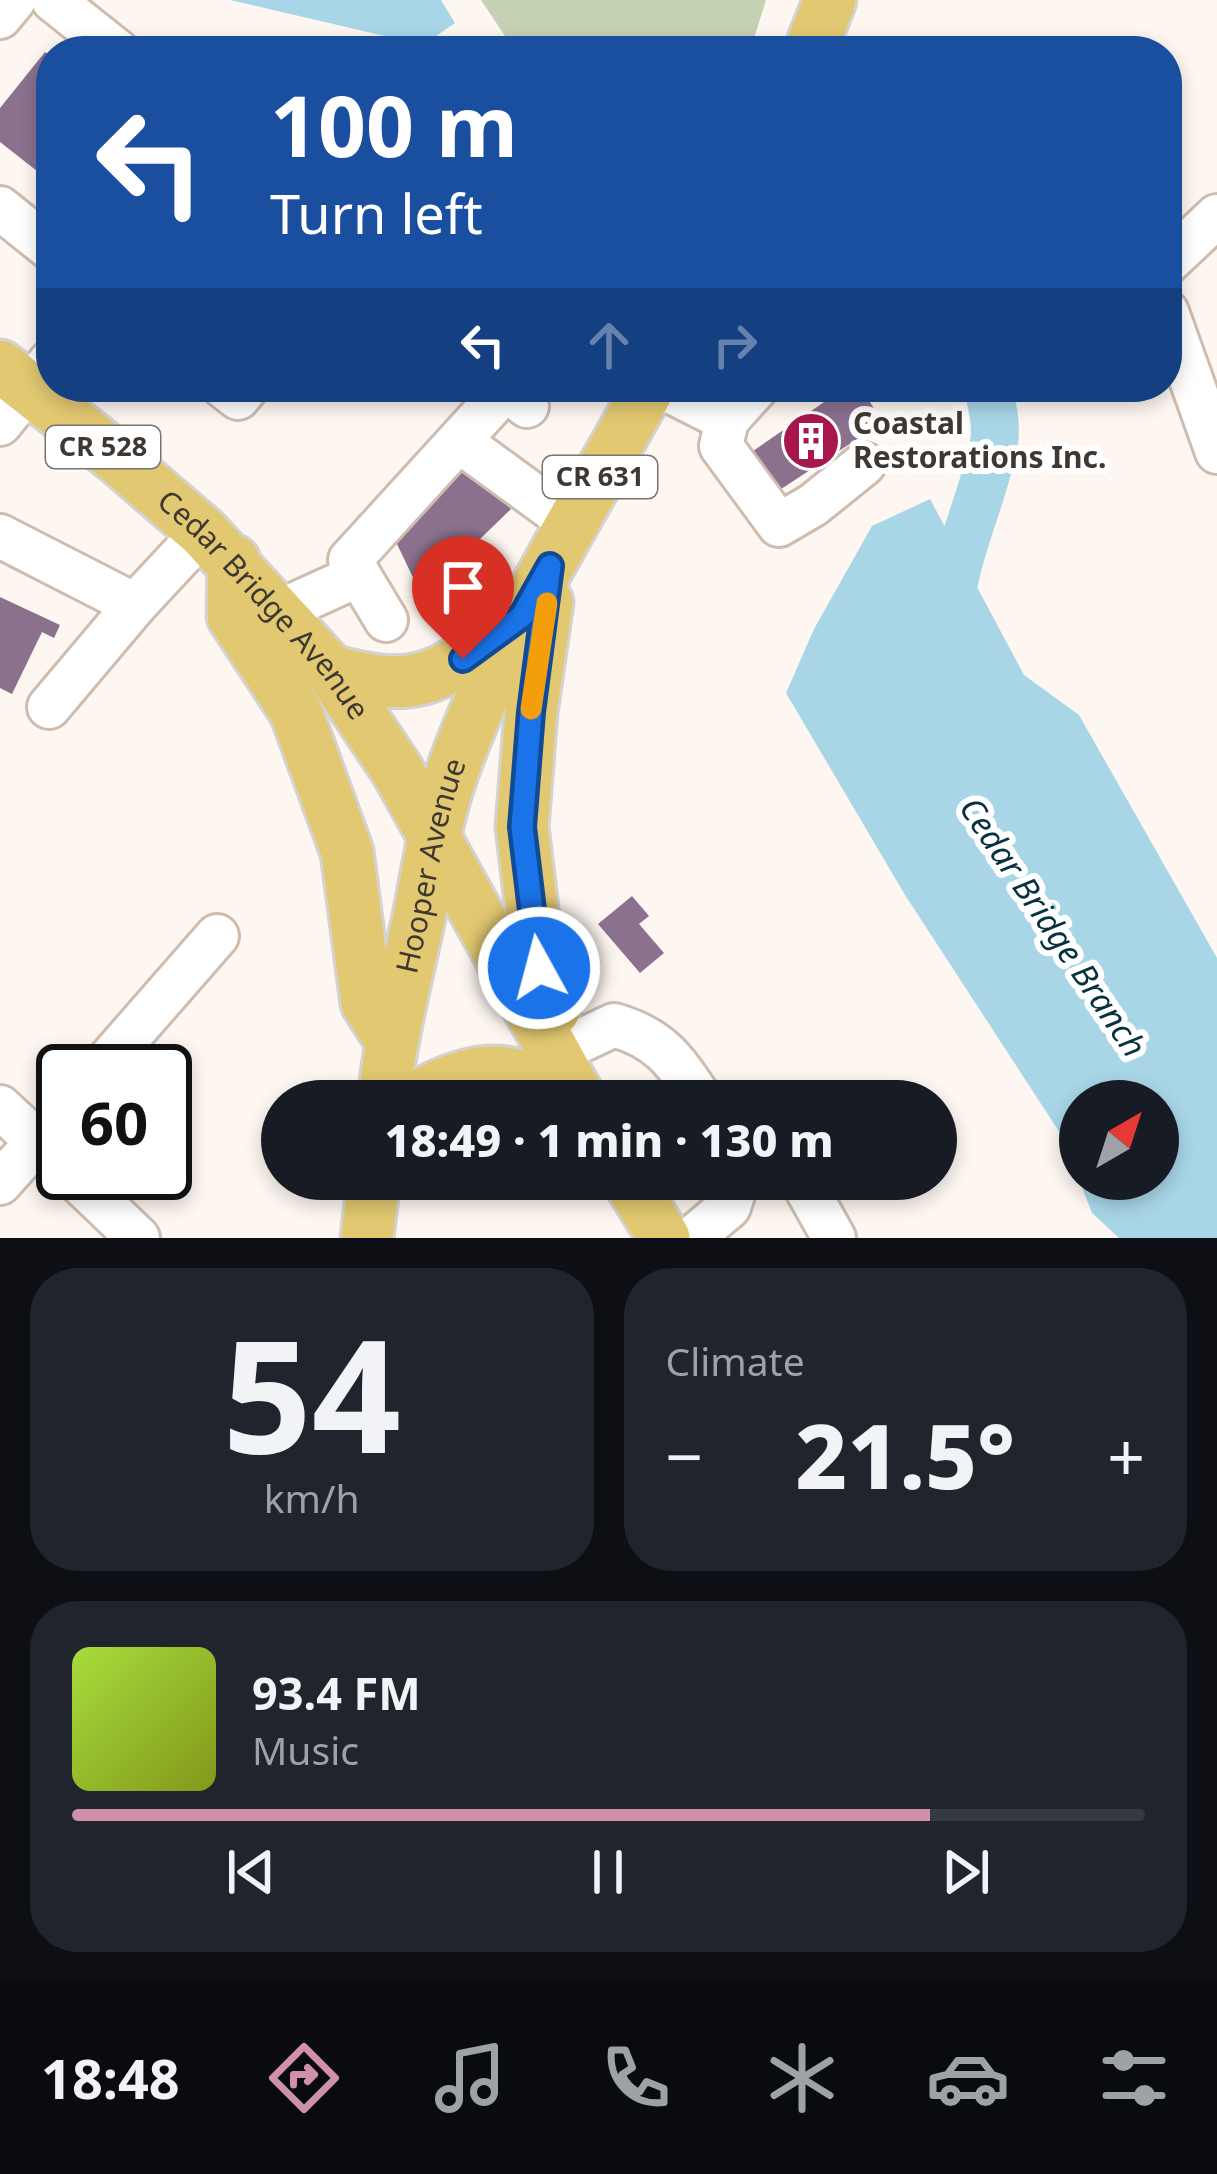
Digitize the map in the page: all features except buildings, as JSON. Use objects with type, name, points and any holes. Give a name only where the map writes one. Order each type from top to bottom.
[{"type":"main road","points":[[816,36],[830,0]]},
{"type":"main road","name":"Cedar Bridge Avenue","points":[[43,402],[116,457],[218,547],[280,611],[331,671],[397,770],[433,835]]},
{"type":"main road","name":"Hooper Avenue","points":[[386,1080],[390,1039],[433,835],[453,768],[522,616],[642,402]]},
{"type":"main road","points":[[562,545],[531,712],[522,827],[539,968],[562,1067]]},
{"type":"main road","points":[[218,547],[233,616],[296,712],[347,852],[367,1003],[390,1039]]},
{"type":"main road","points":[[331,671],[371,682],[424,681],[522,616]]},
{"type":"main road","name":"CR 528","points":[[433,835],[562,1067]]},
{"type":"main road","points":[[454,1080],[506,1070],[538,1080]]},
{"type":"main road","points":[[367,1238],[372,1200]]},
{"type":"main road","points":[[641,1200],[664,1238]]},
{"type":"street","points":[[0,17],[14,0]]},
{"type":"street","points":[[53,0],[97,36]]},
{"type":"street","points":[[0,208],[36,237]]},
{"type":"street","points":[[1182,249],[1217,216]]},
{"type":"street","points":[[1182,362],[1217,452]]},
{"type":"street","points":[[386,620],[350,560],[494,402]]},
{"type":"street","points":[[522,402],[527,406]]},
{"type":"street","points":[[692,402],[727,420]]},
{"type":"street","points":[[743,402],[727,420],[721,446],[779,525],[864,464]]},
{"type":"street","points":[[459,441],[562,545]]},
{"type":"street","points":[[0,536],[135,604]]},
{"type":"street","points":[[49,707],[135,604],[218,547]]},
{"type":"street","points":[[280,611],[359,575]]},
{"type":"street","points":[[123,1044],[218,937]]},
{"type":"street","points":[[562,1067],[614,1025],[668,1052],[687,1080]]},
{"type":"street","points":[[0,1107],[36,1129]]},
{"type":"street","points":[[0,1184],[36,1155]]},
{"type":"street","points":[[98,1200],[138,1238]]},
{"type":"street","points":[[692,1238],[727,1200]]},
{"type":"street","points":[[813,1200],[834,1238]]},
{"type":"green space","points":[[481,0],[766,0],[755,36],[505,36]]},
{"type":"water","points":[[230,0],[441,0],[455,23],[436,36],[384,36]]},
{"type":"water","points":[[930,499],[1024,675],[1079,715],[1217,958],[1217,1238],[1119,1238],[1092,1213],[1087,1200],[1179,1200],[1179,1080],[1059,1080],[1059,1131],[905,895],[786,693],[814,629],[872,526]]},
{"type":"waterway","name":"Cedar Bridge Branch","points":[[949,615],[956,571],[994,443],[991,402]]},
{"type":"slow traffic","points":[[531,709],[547,603]]},
{"type":"place","name":"Coastal Restorations Inc.","points":[[811,441]]},
{"type":"route","points":[[463,659],[522,616],[550,566],[522,827],[539,968]]}]
